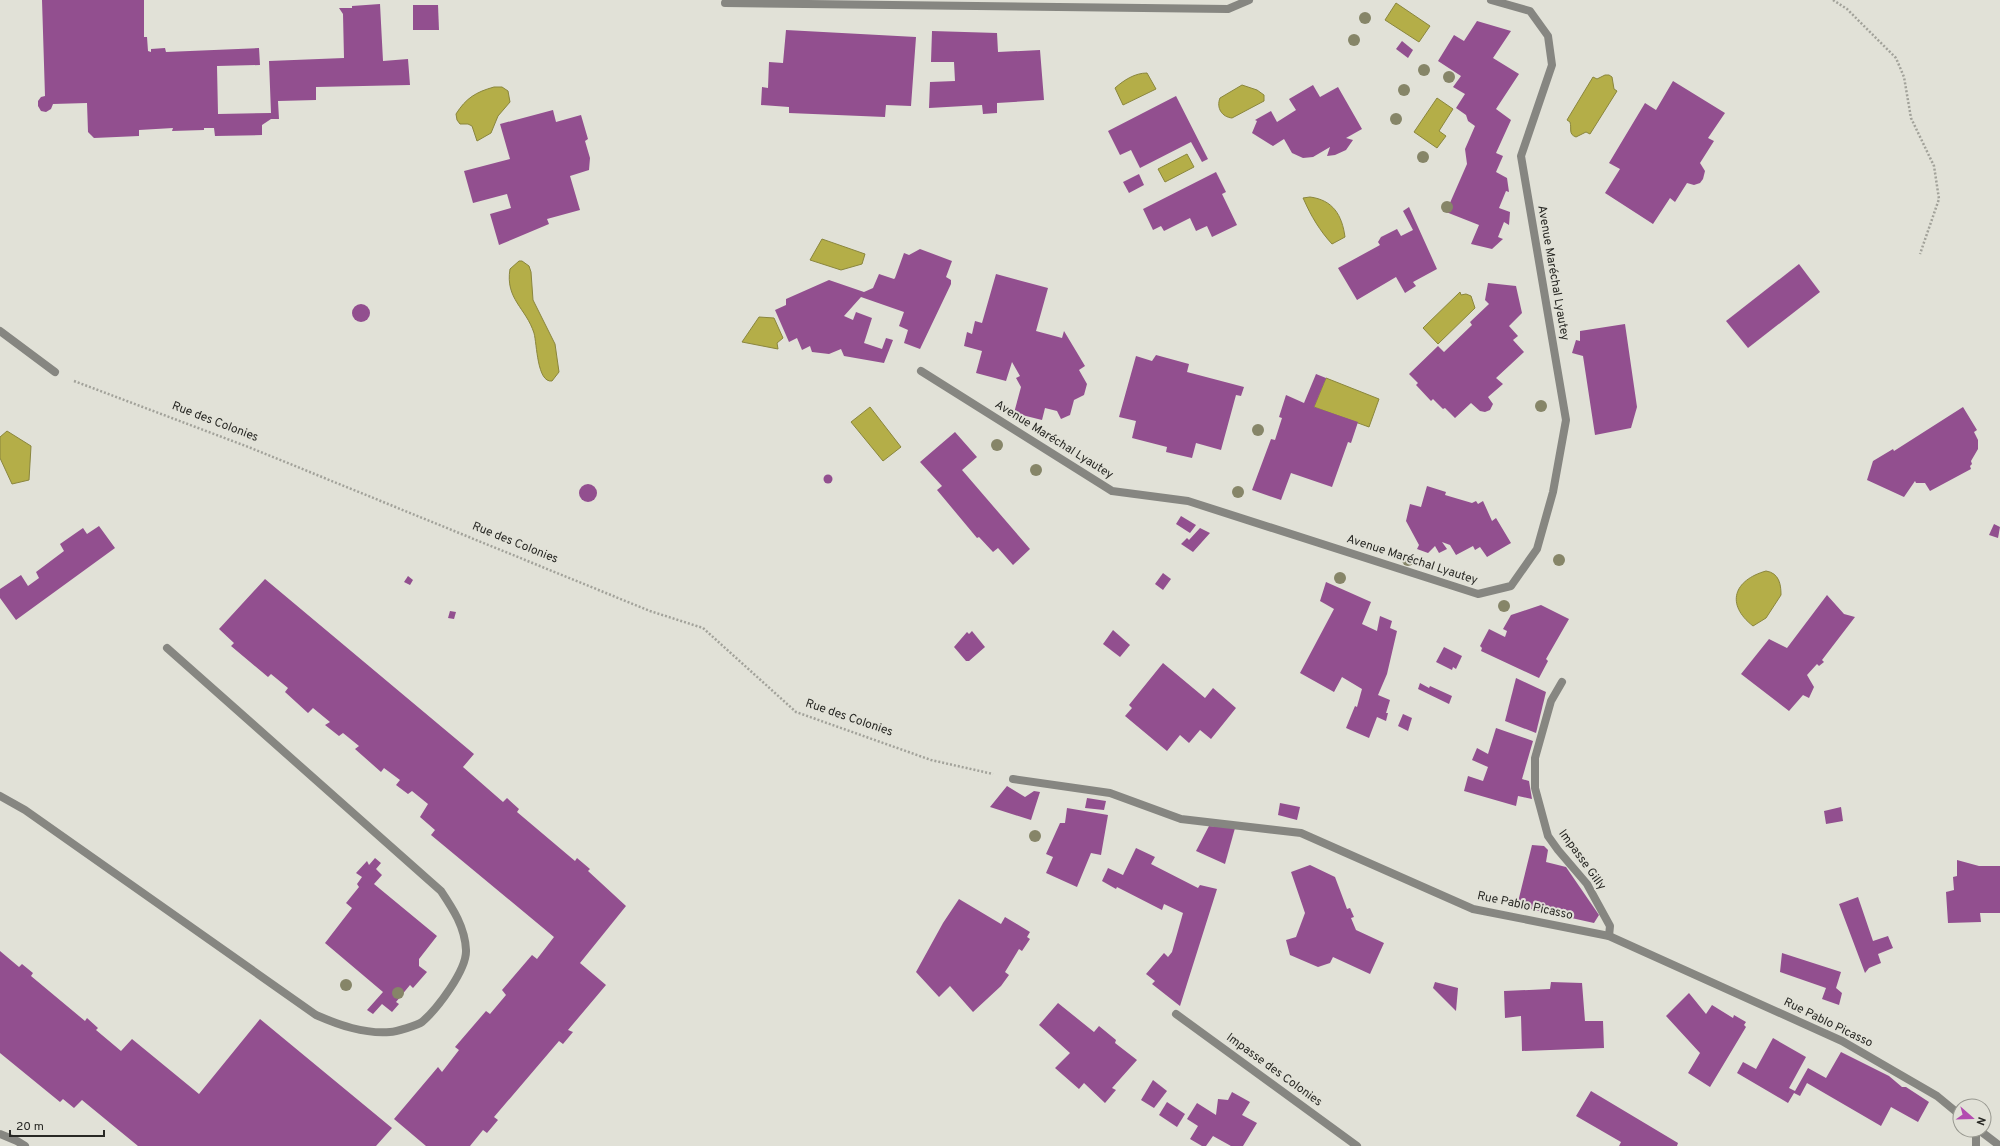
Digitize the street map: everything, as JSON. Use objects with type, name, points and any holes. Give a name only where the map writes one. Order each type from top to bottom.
[{"type":"street","points":[[725,3],[1228,9],[1249,0]]},
{"type":"street","name":"Avenue Maréchal Lyautey","points":[[921,371],[1112,491],[1188,501],[1478,594],[1512,586],[1537,549],[1553,492],[1566,420],[1521,156],[1552,65],[1548,36],[1530,11],[1491,0]]},
{"type":"street","points":[[0,331],[55,372]]},
{"type":"street","points":[[0,796],[24,810],[316,1015],[340,1025],[367,1031],[391,1032],[421,1023],[449,990],[460,973],[466,951],[459,920],[442,891],[167,648]]},
{"type":"street","name":"Impasse Gilly","points":[[1562,682],[1551,701],[1535,758],[1535,788],[1548,836],[1587,884],[1610,926],[1609,936]]},
{"type":"street","name":"Rue Pablo Picasso","points":[[1013,779],[1110,793],[1181,819],[1301,833],[1473,909],[1609,936],[1842,1041],[1937,1096],[1952,1108]]},
{"type":"street","name":"Impasse des Colonies","points":[[1176,1014],[1357,1146]]},
{"type":"street","points":[[0,1127],[25,1146]]},
{"type":"street","points":[[0,1134],[17,1140]]},
{"type":"street","points":[[1990,1138],[2000,1146]]},
{"type":"path","points":[[1833,0],[1848,9],[1896,58],[1904,77],[1911,118],[1934,166],[1939,199],[1920,254]]},
{"type":"path","name":"Rue des Colonies","points":[[55,372],[62,377],[251,448],[650,611],[703,628],[796,712],[931,760],[1013,779]]},
{"type":"shaded area","points":[[1396,3],[1430,26],[1419,42],[1385,20]]},
{"type":"shaded area","points":[[1147,73],[1156,89],[1123,105],[1115,88],[1122,82],[1138,74]]},
{"type":"shaded area","points":[[1605,75],[1612,77],[1614,89],[1617,91],[1590,134],[1586,132],[1576,137],[1571,133],[1570,122],[1567,120],[1593,77],[1597,79]]},
{"type":"shaded area","points":[[1242,85],[1257,90],[1264,95],[1264,101],[1232,118],[1225,116],[1219,108],[1220,98]]},
{"type":"shaded area","points":[[494,87],[502,87],[508,91],[510,102],[498,116],[491,133],[477,141],[472,126],[468,124],[460,124],[457,120],[456,114],[472,96]]},
{"type":"shaded area","points":[[1437,98],[1453,109],[1439,131],[1446,136],[1437,148],[1414,132]]},
{"type":"shaded area","points":[[1187,154],[1194,167],[1165,182],[1158,169]]},
{"type":"shaded area","points":[[1310,197],[1325,201],[1335,210],[1342,222],[1345,237],[1332,244],[1316,223],[1303,198]]},
{"type":"shaded area","points":[[822,239],[865,254],[862,264],[841,270],[810,260]]},
{"type":"shaded area","points":[[519,261],[522,261],[529,266],[531,272],[533,300],[555,344],[559,372],[552,381],[547,380],[543,376],[538,362],[534,333],[513,296],[509,279],[510,269]]},
{"type":"shaded area","points":[[1460,292],[1461,295],[1466,294],[1471,296],[1475,308],[1438,344],[1423,328]]},
{"type":"shaded area","points":[[759,317],[774,318],[783,338],[777,343],[778,349],[742,342]]},
{"type":"shaded area","points":[[1326,378],[1379,399],[1369,427],[1314,407]]},
{"type":"shaded area","points":[[870,407],[901,447],[883,461],[851,422]]},
{"type":"shaded area","points":[[7,431],[31,446],[29,480],[12,484],[0,458],[0,437]]},
{"type":"shaded area","points":[[1766,571],[1774,574],[1778,580],[1781,595],[1766,618],[1753,626],[1744,618],[1739,609],[1736,601],[1737,594],[1740,587],[1747,580]]},
{"type":"building","points":[[42,0],[144,0],[144,37],[147,37],[148,51],[151,52],[151,49],[165,48],[166,52],[259,48],[260,65],[217,66],[218,114],[271,113],[269,61],[344,58],[343,14],[339,8],[352,8],[352,6],[380,4],[383,61],[408,59],[410,85],[316,87],[316,100],[278,101],[279,119],[271,119],[262,125],[262,135],[215,136],[214,128],[204,128],[204,130],[172,131],[173,128],[139,130],[139,136],[94,138],[88,132],[87,103],[53,104],[51,109],[46,112],[41,111],[38,106],[38,101],[41,97],[45,96]]},
{"type":"building","points":[[413,5],[438,5],[439,30],[413,30]]},
{"type":"building","points":[[1477,21],[1511,31],[1493,58],[1519,74],[1496,109],[1511,120],[1496,153],[1503,156],[1496,172],[1507,178],[1509,192],[1506,191],[1499,208],[1510,212],[1509,225],[1504,222],[1498,237],[1503,239],[1492,249],[1471,244],[1479,225],[1446,212],[1467,164],[1465,149],[1475,126],[1468,121],[1466,115],[1456,108],[1465,94],[1453,87],[1461,76],[1438,61],[1454,35],[1464,41]]},
{"type":"building","points":[[786,30],[916,37],[911,106],[886,105],[885,117],[789,113],[789,107],[761,105],[762,87],[768,88],[769,62],[783,63]]},
{"type":"building","points":[[932,31],[997,33],[998,52],[1040,50],[1044,100],[997,103],[997,113],[983,114],[982,105],[929,108],[930,82],[955,81],[954,62],[931,62]]},
{"type":"building","points":[[1402,41],[1413,50],[1408,58],[1396,49]]},
{"type":"building","points":[[1673,81],[1725,113],[1708,138],[1714,141],[1700,163],[1705,171],[1703,179],[1700,183],[1694,185],[1687,183],[1675,202],[1670,198],[1653,224],[1605,193],[1620,169],[1609,163],[1645,103],[1656,110]]},
{"type":"building","points":[[1313,85],[1320,97],[1338,87],[1362,129],[1346,138],[1353,140],[1346,150],[1335,155],[1327,156],[1330,147],[1313,157],[1303,158],[1292,153],[1284,139],[1273,146],[1252,133],[1257,121],[1255,120],[1271,111],[1277,122],[1296,110],[1289,99]]},
{"type":"building","points":[[1176,96],[1208,159],[1202,162],[1191,142],[1140,168],[1131,150],[1120,155],[1108,131]]},
{"type":"building","points":[[553,110],[556,122],[581,115],[588,139],[585,141],[590,158],[589,170],[570,176],[580,210],[547,219],[549,224],[499,245],[490,214],[511,208],[507,194],[473,203],[464,171],[510,159],[500,124]]},
{"type":"building","points":[[1216,172],[1226,192],[1222,194],[1237,225],[1212,237],[1207,226],[1196,231],[1190,218],[1164,231],[1161,226],[1153,230],[1143,209]]},
{"type":"building","points":[[1139,174],[1144,185],[1129,193],[1123,182]]},
{"type":"building","points":[[1409,207],[1437,269],[1413,282],[1416,286],[1405,293],[1396,277],[1357,300],[1338,268],[1380,245],[1378,242],[1381,237],[1397,229],[1401,236],[1413,230],[1403,211]]},
{"type":"building","points":[[920,249],[952,261],[946,277],[951,280],[951,284],[920,349],[904,343],[908,330],[899,326],[904,312],[861,297],[844,316],[853,320],[856,312],[872,318],[864,343],[882,349],[886,338],[893,340],[884,363],[844,356],[841,349],[829,354],[812,352],[810,346],[802,350],[797,338],[789,342],[775,310],[786,305],[786,299],[829,280],[864,292],[873,288],[879,274],[894,279],[904,253],[909,255]]},
{"type":"building","points":[[1799,264],[1820,292],[1748,348],[1726,321]]},
{"type":"building","points":[[996,274],[1048,288],[1036,331],[1062,338],[1064,331],[1085,366],[1079,370],[1087,384],[1084,395],[1074,400],[1070,415],[1061,419],[1057,411],[1045,408],[1042,420],[1014,413],[1021,387],[1016,378],[1020,376],[1012,362],[1006,381],[976,373],[982,351],[964,346],[967,332],[972,334],[975,321],[982,323]]},
{"type":"building","points":[[1488,283],[1516,286],[1522,313],[1509,326],[1518,336],[1513,340],[1524,352],[1496,378],[1503,384],[1488,397],[1493,404],[1490,410],[1485,412],[1480,411],[1471,403],[1455,418],[1433,399],[1431,401],[1416,385],[1418,383],[1409,374],[1438,346],[1444,352],[1472,325],[1470,322],[1489,304],[1485,300]]},
{"type":"building","points":[[361,304],[367,307],[370,313],[367,319],[361,322],[355,319],[352,313],[355,307]]},
{"type":"building","points":[[1625,324],[1637,407],[1631,428],[1595,435],[1583,356],[1572,353],[1576,340],[1580,341],[1580,331]]},
{"type":"building","points":[[1156,355],[1189,364],[1187,372],[1244,387],[1241,396],[1236,395],[1221,450],[1196,443],[1192,458],[1166,452],[1167,447],[1132,438],[1136,421],[1119,417],[1136,356],[1152,361]]},
{"type":"building","points":[[1316,374],[1326,378],[1314,407],[1358,422],[1351,443],[1348,442],[1332,487],[1291,473],[1281,500],[1252,490],[1271,439],[1275,440],[1282,418],[1279,417],[1286,395],[1304,403]]},
{"type":"building","points":[[1963,407],[1977,430],[1974,432],[1978,440],[1978,449],[1971,461],[1971,469],[1930,491],[1925,483],[1916,483],[1915,481],[1904,497],[1867,480],[1873,461],[1893,449],[1894,451]]},
{"type":"building","points":[[955,432],[977,457],[962,470],[1030,549],[1013,565],[998,548],[993,552],[979,537],[977,538],[937,490],[942,486],[920,462]]},
{"type":"building","points":[[828,474],[833,479],[828,484],[823,479]]},
{"type":"building","points":[[588,484],[594,487],[597,493],[594,499],[588,502],[582,499],[579,493],[582,487]]},
{"type":"building","points":[[1427,486],[1446,492],[1445,495],[1472,503],[1476,501],[1478,504],[1483,501],[1492,521],[1496,518],[1511,543],[1487,557],[1480,547],[1475,550],[1473,546],[1456,555],[1450,545],[1442,542],[1447,549],[1439,553],[1435,546],[1428,553],[1417,549],[1419,545],[1406,521],[1410,504],[1421,507]]},
{"type":"building","points":[[1181,516],[1196,525],[1190,533],[1176,524]]},
{"type":"building","points":[[1994,524],[2000,527],[1998,538],[1989,535]]},
{"type":"building","points":[[99,526],[115,548],[16,620],[0,598],[0,589],[21,575],[28,586],[39,578],[36,572],[64,551],[60,544],[83,528],[87,534]]},
{"type":"building","points":[[1200,528],[1210,533],[1193,552],[1181,544],[1187,538],[1189,540]]},
{"type":"building","points":[[1163,573],[1171,579],[1163,590],[1155,584]]},
{"type":"building","points":[[408,576],[413,580],[410,585],[404,582]]},
{"type":"building","points":[[265,579],[474,754],[463,767],[503,802],[507,798],[519,809],[517,812],[575,861],[577,858],[590,869],[588,871],[626,906],[580,963],[606,985],[568,1030],[573,1032],[563,1044],[559,1041],[494,1117],[498,1120],[487,1133],[483,1130],[470,1146],[426,1146],[394,1119],[438,1067],[442,1072],[459,1050],[455,1047],[486,1011],[490,1014],[506,995],[502,990],[532,955],[537,959],[554,937],[431,835],[435,830],[420,817],[428,804],[412,791],[408,794],[396,785],[400,780],[384,768],[381,772],[355,749],[359,746],[343,733],[339,736],[325,725],[330,722],[313,708],[308,713],[285,692],[288,688],[271,674],[268,677],[231,646],[234,643],[219,629]]},
{"type":"building","points":[[1326,582],[1371,602],[1362,624],[1377,631],[1380,616],[1392,621],[1390,628],[1397,631],[1387,674],[1378,695],[1390,700],[1386,713],[1388,713],[1386,721],[1377,717],[1369,738],[1346,728],[1355,706],[1357,707],[1362,689],[1342,677],[1334,692],[1300,673],[1334,609],[1320,601]]},
{"type":"building","points":[[1827,595],[1844,614],[1855,617],[1822,660],[1824,662],[1819,666],[1817,664],[1807,675],[1814,687],[1809,698],[1803,695],[1789,711],[1741,674],[1769,639],[1787,648]]},
{"type":"building","points":[[1541,605],[1569,619],[1546,659],[1548,661],[1539,678],[1481,651],[1482,648],[1480,646],[1489,629],[1505,637],[1507,631],[1503,629],[1511,615]]},
{"type":"building","points":[[450,611],[456,612],[454,619],[448,618]]},
{"type":"building","points":[[1113,630],[1130,645],[1120,657],[1103,644]]},
{"type":"building","points":[[972,631],[985,647],[969,661],[966,661],[954,647],[967,632],[969,634]]},
{"type":"building","points":[[1444,647],[1462,656],[1456,669],[1453,667],[1452,670],[1436,662]]},
{"type":"building","points":[[1163,663],[1205,698],[1213,688],[1236,708],[1211,739],[1200,730],[1189,743],[1180,735],[1167,751],[1125,716],[1132,708],[1129,705]]},
{"type":"building","points":[[1516,678],[1546,692],[1536,733],[1505,721]]},
{"type":"building","points":[[1420,683],[1429,688],[1430,686],[1452,696],[1449,704],[1418,689]]},
{"type":"building","points":[[1403,714],[1412,718],[1408,731],[1398,726]]},
{"type":"building","points":[[1496,728],[1533,741],[1522,779],[1529,781],[1532,799],[1518,796],[1516,806],[1464,791],[1468,776],[1483,781],[1488,767],[1472,760],[1477,748],[1488,754]]},
{"type":"building","points":[[1007,786],[1025,797],[1034,791],[1040,792],[1031,820],[990,807]]},
{"type":"building","points":[[1087,798],[1106,801],[1104,810],[1085,808]]},
{"type":"building","points":[[1280,803],[1300,807],[1297,820],[1278,815]]},
{"type":"building","points":[[1841,807],[1843,821],[1826,824],[1824,811]]},
{"type":"building","points":[[1067,808],[1108,815],[1101,855],[1091,853],[1077,887],[1046,873],[1053,857],[1046,854],[1060,823],[1065,823]]},
{"type":"building","points":[[1209,826],[1235,828],[1225,864],[1196,851]]},
{"type":"building","points":[[1532,845],[1544,846],[1548,850],[1546,862],[1566,867],[1599,915],[1594,923],[1517,906]]},
{"type":"building","points":[[1136,848],[1155,857],[1151,864],[1198,888],[1200,885],[1217,889],[1180,1006],[1152,984],[1155,981],[1146,974],[1164,953],[1168,957],[1172,952],[1183,913],[1164,904],[1162,910],[1102,881],[1108,868],[1123,875]]},
{"type":"building","points":[[375,858],[381,863],[376,869],[382,875],[374,884],[437,936],[419,959],[419,966],[427,972],[413,988],[410,985],[396,1002],[399,1004],[392,1012],[382,1004],[373,1014],[367,1010],[383,992],[325,943],[352,908],[346,903],[359,887],[357,884],[362,877],[356,873],[367,861],[369,865]]},
{"type":"building","points":[[1957,860],[1979,866],[2000,866],[2000,913],[1980,913],[1981,922],[1948,923],[1946,892],[1954,890],[1953,877],[1957,876]]},
{"type":"building","points":[[1310,865],[1335,877],[1347,909],[1350,908],[1354,917],[1351,918],[1356,930],[1384,943],[1370,974],[1333,957],[1330,963],[1318,967],[1290,955],[1286,940],[1296,937],[1305,913],[1291,872]]},
{"type":"building","points":[[1858,897],[1873,941],[1888,936],[1893,948],[1878,954],[1881,963],[1869,968],[1865,973],[1839,904]]},
{"type":"building","points":[[959,899],[1001,924],[1005,917],[1030,932],[1027,937],[1030,939],[1022,951],[1019,949],[1005,972],[1009,975],[1001,986],[973,1012],[950,986],[939,997],[916,972],[943,923]]},
{"type":"building","points":[[0,951],[19,967],[22,964],[33,973],[31,976],[85,1021],[87,1018],[98,1028],[96,1030],[121,1051],[132,1039],[199,1094],[260,1019],[392,1128],[376,1146],[138,1146],[82,1100],[74,1108],[63,1099],[60,1102],[0,1053]]},
{"type":"building","points":[[1782,953],[1841,972],[1836,988],[1842,993],[1839,1005],[1822,999],[1826,988],[1780,972]]},
{"type":"building","points":[[1435,982],[1458,988],[1456,1011],[1433,988]]},
{"type":"building","points":[[1551,982],[1582,983],[1585,1021],[1603,1021],[1604,1048],[1522,1051],[1521,1016],[1505,1018],[1504,991],[1550,989]]},
{"type":"building","points":[[1689,993],[1706,1014],[1712,1005],[1733,1018],[1734,1015],[1746,1022],[1744,1025],[1746,1027],[1710,1087],[1688,1073],[1700,1053],[1666,1016]]},
{"type":"building","points":[[1058,1003],[1094,1032],[1099,1026],[1116,1040],[1115,1043],[1137,1060],[1112,1088],[1116,1090],[1105,1103],[1084,1083],[1079,1089],[1055,1068],[1070,1053],[1039,1025]]},
{"type":"building","points":[[1773,1038],[1806,1057],[1789,1088],[1795,1091],[1808,1068],[1826,1078],[1841,1052],[1889,1076],[1902,1087],[1906,1087],[1929,1102],[1918,1122],[1891,1107],[1881,1126],[1807,1083],[1800,1096],[1794,1093],[1788,1103],[1737,1073],[1743,1062],[1756,1069]]},
{"type":"building","points":[[1153,1080],[1167,1091],[1154,1108],[1141,1100]]},
{"type":"building","points":[[1591,1091],[1678,1143],[1677,1146],[1619,1146],[1621,1142],[1576,1116]]},
{"type":"building","points":[[1232,1092],[1250,1102],[1242,1115],[1257,1123],[1243,1146],[1231,1146],[1213,1136],[1206,1146],[1202,1146],[1190,1139],[1198,1126],[1187,1119],[1197,1103],[1216,1115],[1218,1099],[1228,1100]]},
{"type":"building","points":[[1167,1102],[1185,1114],[1177,1127],[1159,1115]]}]
